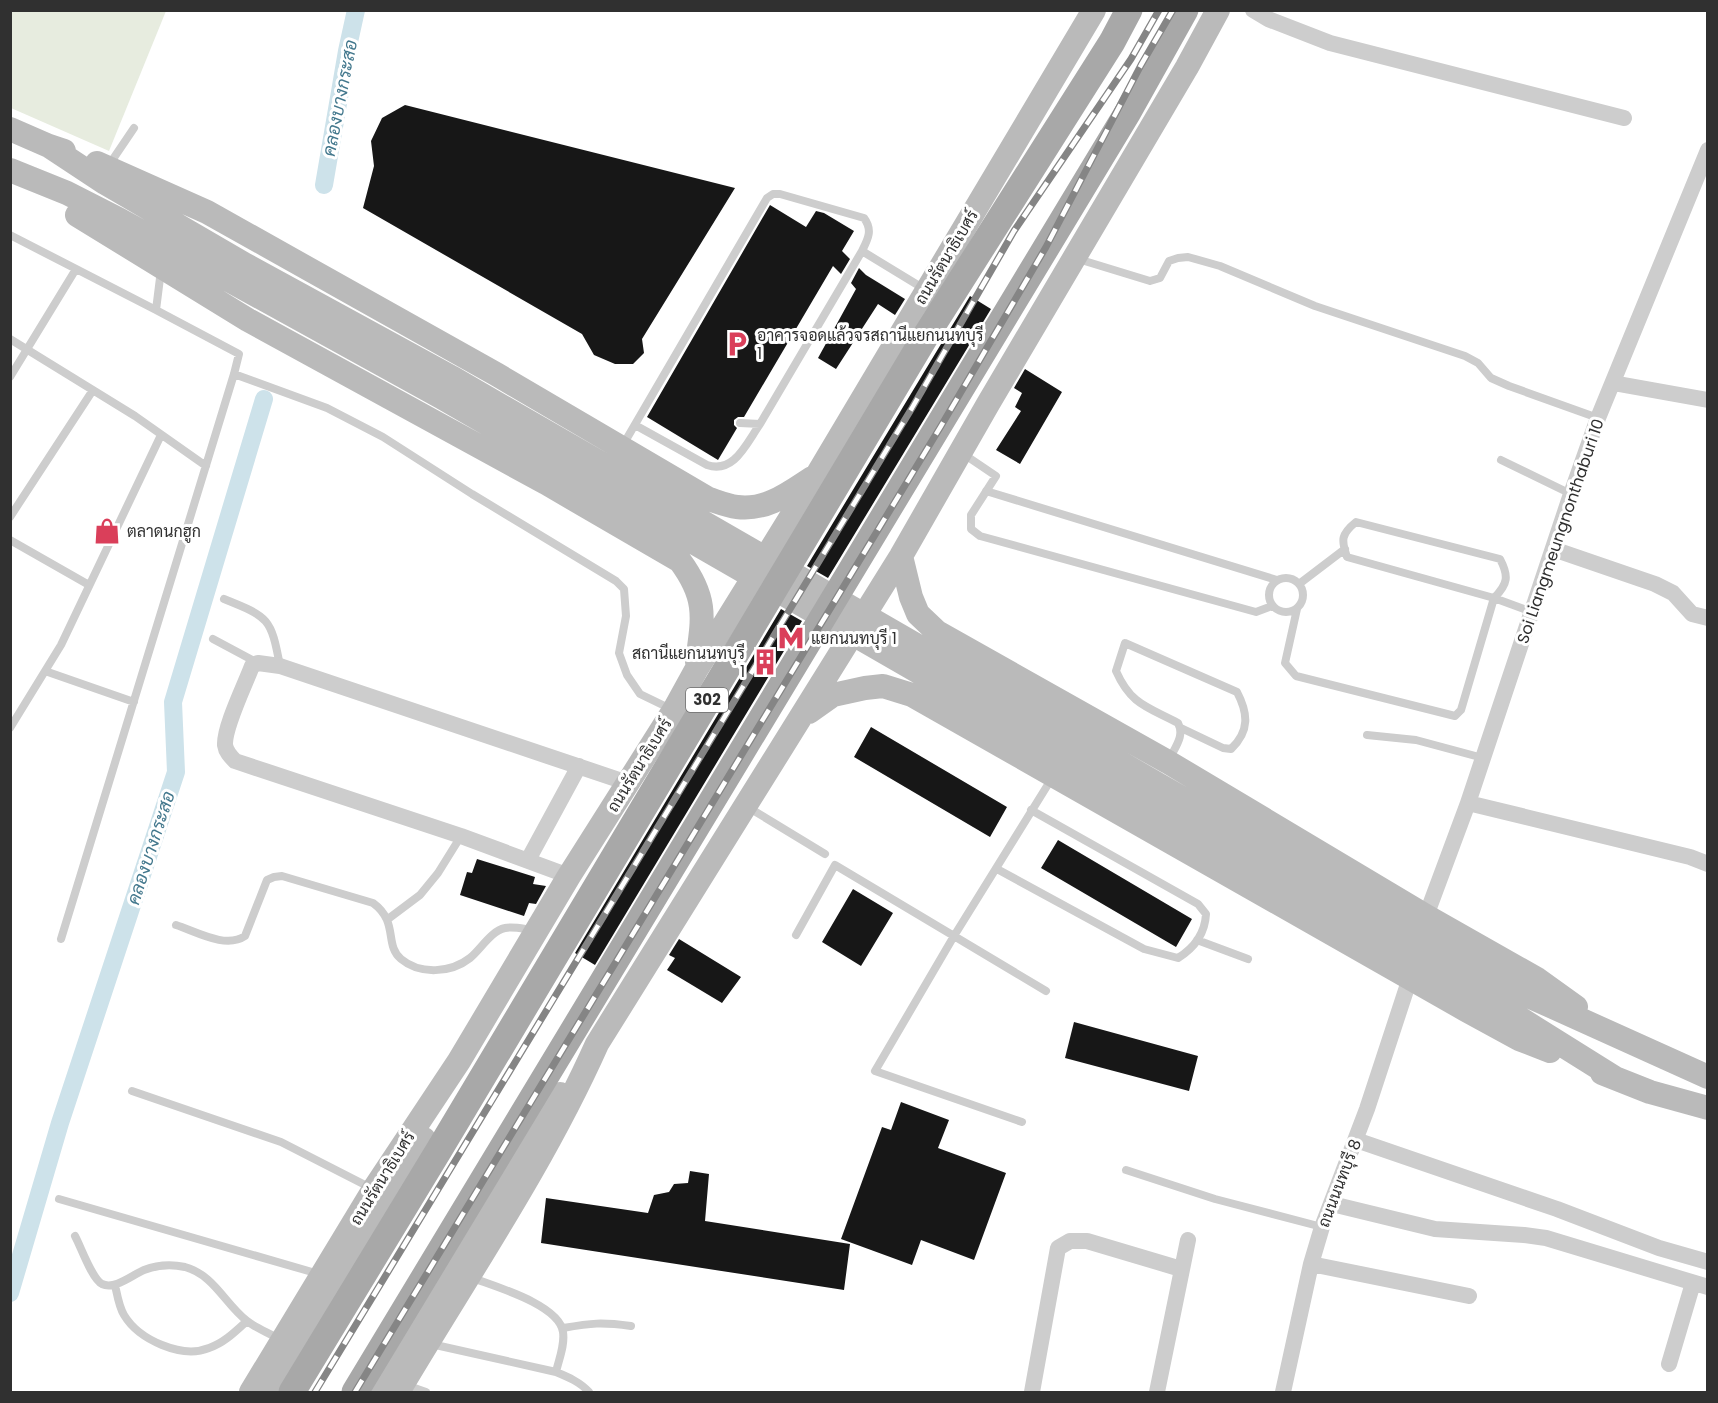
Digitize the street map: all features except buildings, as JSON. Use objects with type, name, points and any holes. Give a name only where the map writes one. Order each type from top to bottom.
[{"type":"main road","name":"ถนนรัตนาธิเบศร์","points":[[251,1392],[374,1189],[459,1061],[569,876],[674,711],[696,670],[817,475],[1094,10]]},
{"type":"main road","name":"ถนนรัตนาธิเบศร์","points":[[291,1392],[439,1150],[925,337],[1112,42],[1129,10]]},
{"type":"main road","points":[[354,1392],[1103,153],[1185,10]]},
{"type":"main road","points":[[373,1392],[473,1226],[540,1122],[597,1044],[901,556],[1187,67],[1218,10]]},
{"type":"main road","points":[[10,129],[49,146],[75,154],[207,212],[487,369],[709,499],[737,507],[757,507],[775,501],[817,475]]},
{"type":"main road","points":[[49,146],[105,183],[246,265],[446,387],[1468,976],[1508,1011],[1615,1078]]},
{"type":"main road","points":[[16,173],[66,193],[446,387]]},
{"type":"main road","points":[[16,173],[78,215],[248,320],[546,483],[680,561],[694,580],[700,600],[702,622],[696,670]]},
{"type":"main road","points":[[680,561],[697,557],[714,549],[721,534],[723,520],[709,499]]},
{"type":"main road","points":[[901,556],[911,597],[918,614],[937,632],[1168,762],[1426,916],[1537,979],[1619,1038]]},
{"type":"main road","points":[[912,695],[895,678],[893,660],[898,646],[910,635],[937,632]]},
{"type":"main road","points":[[803,716],[833,695],[865,687],[883,686],[912,695],[1519,1039],[1615,1078],[1681,1102],[1707,1108]]},
{"type":"main road","points":[[1468,976],[1513,989],[1707,1077]]},
{"type":"main road","points":[[400,1388],[537,1163],[578,1087],[597,1044]]},
{"type":"main road","points":[[272,1392],[402,1178],[443,1104],[459,1061]]},
{"type":"main road","points":[[402,1178],[439,1150]]},
{"type":"street","points":[[1253,10],[1330,43],[1624,118]]},
{"type":"street","name":"Soi Liangmeungnonthaburi 10","points":[[1426,916],[1468,803],[1598,417],[1707,150]]},
{"type":"street","points":[[1613,383],[1707,400]]},
{"type":"street","points":[[1554,549],[1655,584],[1673,593],[1692,614],[1707,618]]},
{"type":"street","points":[[569,876],[461,836],[235,761],[228,755],[225,746],[226,733],[252,666],[258,663],[280,666],[628,783]]},
{"type":"street","points":[[528,860],[579,766]]},
{"type":"street","points":[[1468,803],[1690,857],[1707,864]]},
{"type":"street","name":"ถนนนนทบุรี 8","points":[[1283,1392],[1311,1264],[1322,1227],[1356,1140],[1410,978]]},
{"type":"street","points":[[1356,1140],[1557,1209],[1659,1248],[1707,1262]]},
{"type":"street","points":[[1332,1204],[1436,1229],[1546,1238],[1700,1285],[1669,1364]]},
{"type":"street","points":[[1157,1392],[1188,1240]]},
{"type":"street","points":[[1032,1392],[1059,1248],[1070,1241],[1087,1241],[1181,1269]]},
{"type":"street","points":[[1311,1264],[1469,1296]]},
{"type":"lane","points":[[107,168],[134,128]]},
{"type":"lane","points":[[622,448],[635,425],[767,198],[773,194],[780,194],[864,218],[870,234],[862,251],[845,272],[760,424],[733,462],[724,468],[707,465],[635,425]]},
{"type":"lane","points":[[10,235],[239,354],[62,939]]},
{"type":"lane","points":[[862,251],[926,291]]},
{"type":"lane","points":[[1075,258],[1150,281],[1160,278],[1169,261],[1178,258],[1188,257],[1220,266],[1315,306],[1465,356],[1478,363],[1491,378],[1598,417]]},
{"type":"lane","points":[[156,310],[162,265]]},
{"type":"lane","points":[[10,377],[76,269]]},
{"type":"lane","points":[[10,339],[93,390],[206,466]]},
{"type":"lane","points":[[234,374],[327,408],[383,437],[616,581],[624,589],[626,616],[619,653],[627,675],[640,694],[674,711]]},
{"type":"lane","points":[[10,517],[93,390]]},
{"type":"lane","points":[[740,423],[760,424]]},
{"type":"lane","points":[[10,728],[61,645],[161,435]]},
{"type":"lane","points":[[961,453],[996,476],[971,515],[971,530],[980,536],[1256,612],[1272,606]]},
{"type":"lane","points":[[1501,460],[1571,494]]},
{"type":"lane","points":[[986,491],[1277,580],[1289,578],[1299,584],[1303,594],[1297,609],[1285,663],[1296,676],[1455,716],[1461,710],[1494,598],[1503,589],[1506,572],[1500,559],[1356,522],[1346,530],[1342,543],[1347,557],[1494,598],[1532,612]]},
{"type":"lane","points":[[10,540],[89,585]]},
{"type":"lane","points":[[1299,584],[1345,549]]},
{"type":"lane","points":[[1277,580],[1269,595],[1272,606],[1287,613],[1297,609]]},
{"type":"lane","points":[[224,599],[251,610],[269,623],[280,666]]},
{"type":"lane","points":[[213,639],[258,663]]},
{"type":"lane","points":[[1168,762],[1181,736],[1181,728],[1178,723],[1133,699],[1123,686],[1116,671],[1125,642],[1237,692],[1245,708],[1246,721],[1238,743],[1232,749],[1223,748],[1181,728]]},
{"type":"lane","points":[[45,671],[134,702]]},
{"type":"lane","points":[[1367,735],[1416,740],[1483,758]]},
{"type":"lane","points":[[1022,1122],[875,1071],[954,936],[1053,775]]},
{"type":"lane","points":[[745,806],[825,854]]},
{"type":"lane","points":[[997,869],[1144,949],[1178,958],[1189,951],[1197,940],[1205,924],[1206,914],[1198,904],[1031,810]]},
{"type":"lane","points":[[388,919],[420,895],[438,873],[461,836]]},
{"type":"lane","points":[[796,935],[835,865],[1046,991]]},
{"type":"lane","points":[[176,925],[224,941],[238,941],[245,936],[267,880],[282,876],[374,903],[383,910],[388,919],[393,947],[400,959],[428,971],[450,969],[468,959],[503,928],[536,930]]},
{"type":"lane","points":[[1197,940],[1248,959]]},
{"type":"lane","points":[[132,1091],[280,1142],[374,1189]]},
{"type":"lane","points":[[1126,1170],[1215,1199],[1322,1227]]},
{"type":"lane","points":[[59,1199],[322,1275]]},
{"type":"lane","points":[[75,1236],[99,1283],[114,1285],[145,1270],[165,1265],[186,1267],[205,1276],[247,1321],[282,1341]]},
{"type":"lane","points":[[469,1276],[535,1301],[551,1313],[563,1328],[563,1342],[556,1372]]},
{"type":"lane","points":[[114,1285],[123,1314],[133,1327],[156,1342],[188,1352],[209,1348],[226,1339],[247,1321]]},
{"type":"lane","points":[[563,1328],[603,1322],[631,1326]]},
{"type":"lane","points":[[428,1343],[556,1372],[589,1392]]},
{"type":"lane","points":[[400,1388],[426,1392]]},
{"type":"shaded area","points":[[11,10],[166,11],[109,151],[11,108]]},
{"type":"waterway","name":"คลองบางกระสอ","points":[[324,185],[356,10]]},
{"type":"waterway","name":"คลองบางกระสอ","points":[[10,1293],[60,1123],[176,772],[173,702],[264,399]]},
{"type":"railway","points":[[315,1392],[912,408],[1014,231],[1131,59],[1159,10]]},
{"type":"railway","points":[[355,1392],[941,426],[1046,247],[1141,65],[1173,10]]},
{"type":"place","name":"อาคารจอดแล้วจรสถานีแยกนนทบุรี 1","points":[[737,344]]},
{"type":"place","name":"ตลาดนกฮูก","points":[[107,531]]},
{"type":"place","name":"แยกนนทบุรี 1","points":[[791,638]]},
{"type":"place","name":"สถานีแยกนนทบุรี 1","points":[[765,662]]}]
